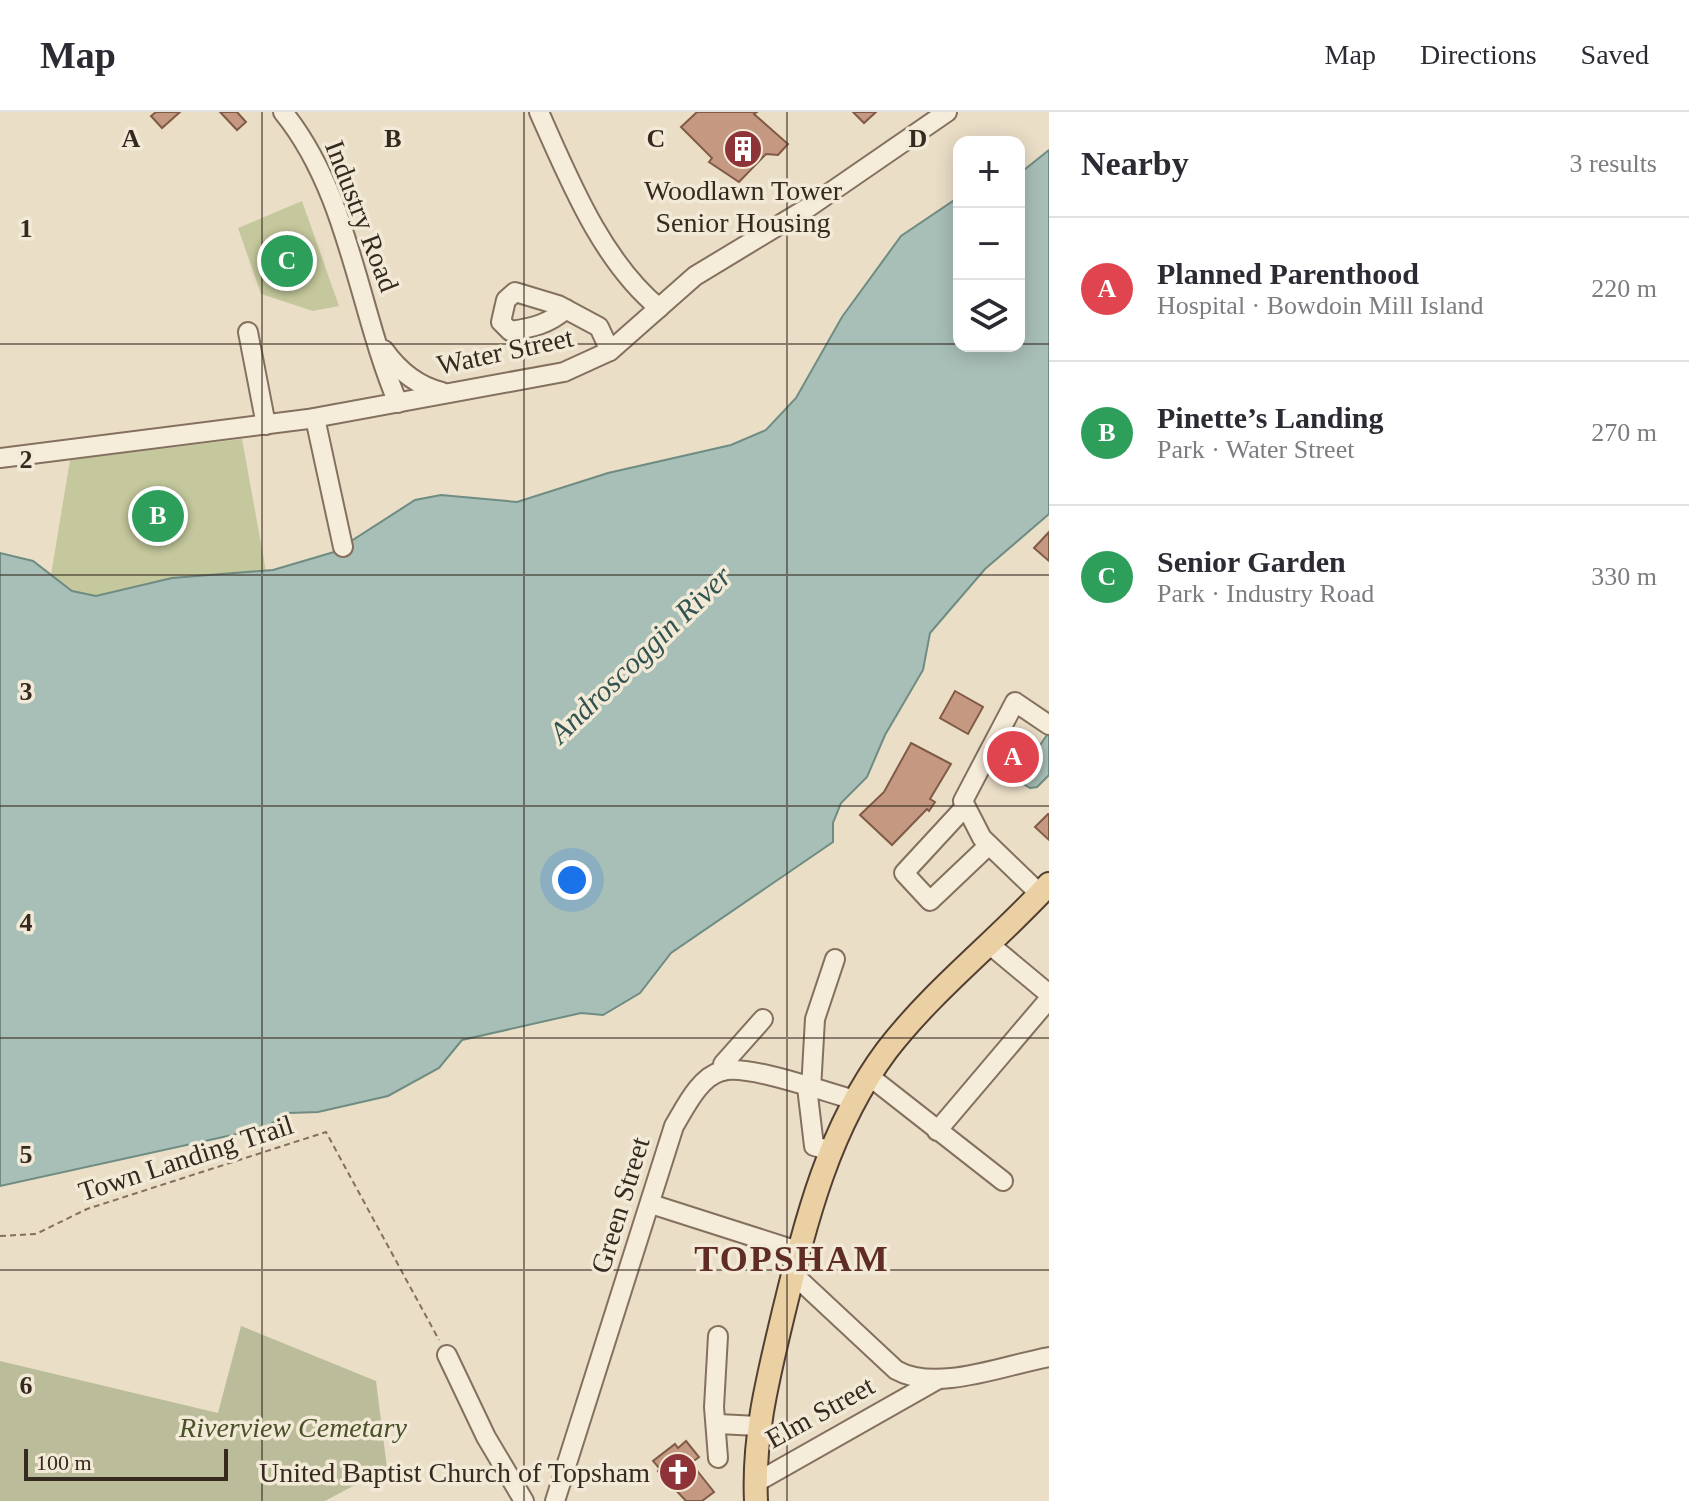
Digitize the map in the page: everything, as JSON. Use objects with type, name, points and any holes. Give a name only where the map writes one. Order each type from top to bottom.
[{"type":"main road","points":[[755,1492],[759,1416],[806,1218],[831,1151],[855,1100],[869,1076],[909,1024],[1046,889]]},
{"type":"main road","name":"Elm Street","points":[[735,1501],[755,1492]]},
{"type":"street","name":"Industry Road","points":[[283,112],[318,169],[398,403]]},
{"type":"street","points":[[539,112],[578,195],[619,264],[659,308]]},
{"type":"street","name":"Water Street","points":[[0,458],[315,418],[552,375],[610,351],[706,268],[821,200],[945,113]]},
{"type":"street","points":[[566,309],[599,327],[610,351]]},
{"type":"street","points":[[248,332],[266,425]]},
{"type":"street","name":"Industry Road","points":[[380,344],[405,374],[423,387],[449,393]]},
{"type":"street","points":[[315,418],[343,547]]},
{"type":"street","points":[[989,845],[930,901],[904,873],[964,808],[967,787],[1015,702],[1045,723]]},
{"type":"street","points":[[964,808],[989,845],[1046,889]]},
{"type":"street","points":[[978,827],[993,833],[1046,889]]},
{"type":"street","points":[[937,1131],[1049,997],[989,944]]},
{"type":"street","points":[[831,1151],[814,1146],[809,1088],[815,1019],[835,959]]},
{"type":"street","name":"Green Street","points":[[555,1501],[674,1126],[690,1097],[723,1071],[723,1064],[763,1019]]},
{"type":"street","points":[[723,1071],[745,1071],[855,1100]]},
{"type":"street","points":[[869,1076],[1003,1181]]},
{"type":"street","points":[[651,1204],[798,1251]]},
{"type":"street","points":[[793,1274],[896,1370],[909,1377],[937,1380],[1049,1357]]},
{"type":"street","points":[[718,1336],[714,1407],[718,1424],[718,1458]]},
{"type":"street","points":[[447,1355],[486,1437],[524,1501]]},
{"type":"street","name":"Elm Street","points":[[755,1492],[937,1380]]},
{"type":"street","points":[[718,1424],[759,1416]]},
{"type":"path","name":"Town Landing Trail","points":[[0,1236],[36,1234],[87,1209],[326,1132],[447,1355]]},
{"type":"green space","points":[[302,201],[339,306],[313,311],[261,294],[238,228]]},
{"type":"green space","points":[[242,439],[266,571],[172,578],[96,596],[72,591],[51,575],[70,460]]},
{"type":"green space","name":"Riverview Cemetary","points":[[241,1326],[376,1381],[387,1468],[325,1501],[0,1501],[0,1361],[218,1413]]},
{"type":"water","name":"Androscoggin River","points":[[1049,150],[1049,514],[985,569],[930,633],[923,670],[885,735],[867,777],[841,803],[833,823],[833,842],[671,953],[640,993],[603,1015],[581,1013],[462,1040],[439,1068],[388,1096],[318,1112],[289,1113],[264,1128],[0,1186],[0,553],[33,561],[72,591],[96,596],[172,578],[273,570],[334,552],[415,500],[441,495],[517,502],[608,473],[731,445],[766,430],[796,398],[842,317],[901,236],[953,201],[953,352],[1025,352],[1025,169]]},
{"type":"water","points":[[1049,732],[1049,775],[1037,787],[1030,788],[1020,782],[1019,776]]},
{"type":"building","points":[[156,112],[180,112],[162,128],[151,116]]},
{"type":"building","points":[[220,112],[237,112],[246,122],[237,130]]},
{"type":"building","name":"Woodlawn Tower Senior Housing","points":[[697,112],[757,112],[754,114],[788,144],[778,155],[766,154],[739,182],[709,162],[712,158],[681,127]]},
{"type":"building","points":[[853,112],[876,112],[864,123]]},
{"type":"building","points":[[1049,532],[1049,561],[1034,548]]},
{"type":"building","points":[[955,691],[983,707],[968,734],[940,718]]},
{"type":"building","points":[[911,743],[951,764],[930,799],[935,802],[929,811],[927,809],[892,845],[860,815],[884,792]]},
{"type":"building","points":[[1049,814],[1049,840],[1035,827]]},
{"type":"building","name":"United Baptist Church of Topsham","points":[[686,1441],[699,1457],[691,1463],[714,1492],[702,1501],[686,1501],[658,1471],[660,1469],[653,1461],[675,1444],[678,1448]]},
{"type":"place","name":"Woodlawn Tower Senior Housing","points":[[743,149]]},
{"type":"place","name":"Senior Garden","points":[[287,261]]},
{"type":"place","name":"Pinette’s Landing","points":[[158,516]]},
{"type":"place","name":"Planned Parenthood","points":[[1013,757]]},
{"type":"place","name":"United Baptist Church of Topsham","points":[[678,1472]]},
{"type":"district","name":"TOPSHAM","points":[[792,1259]]}]
